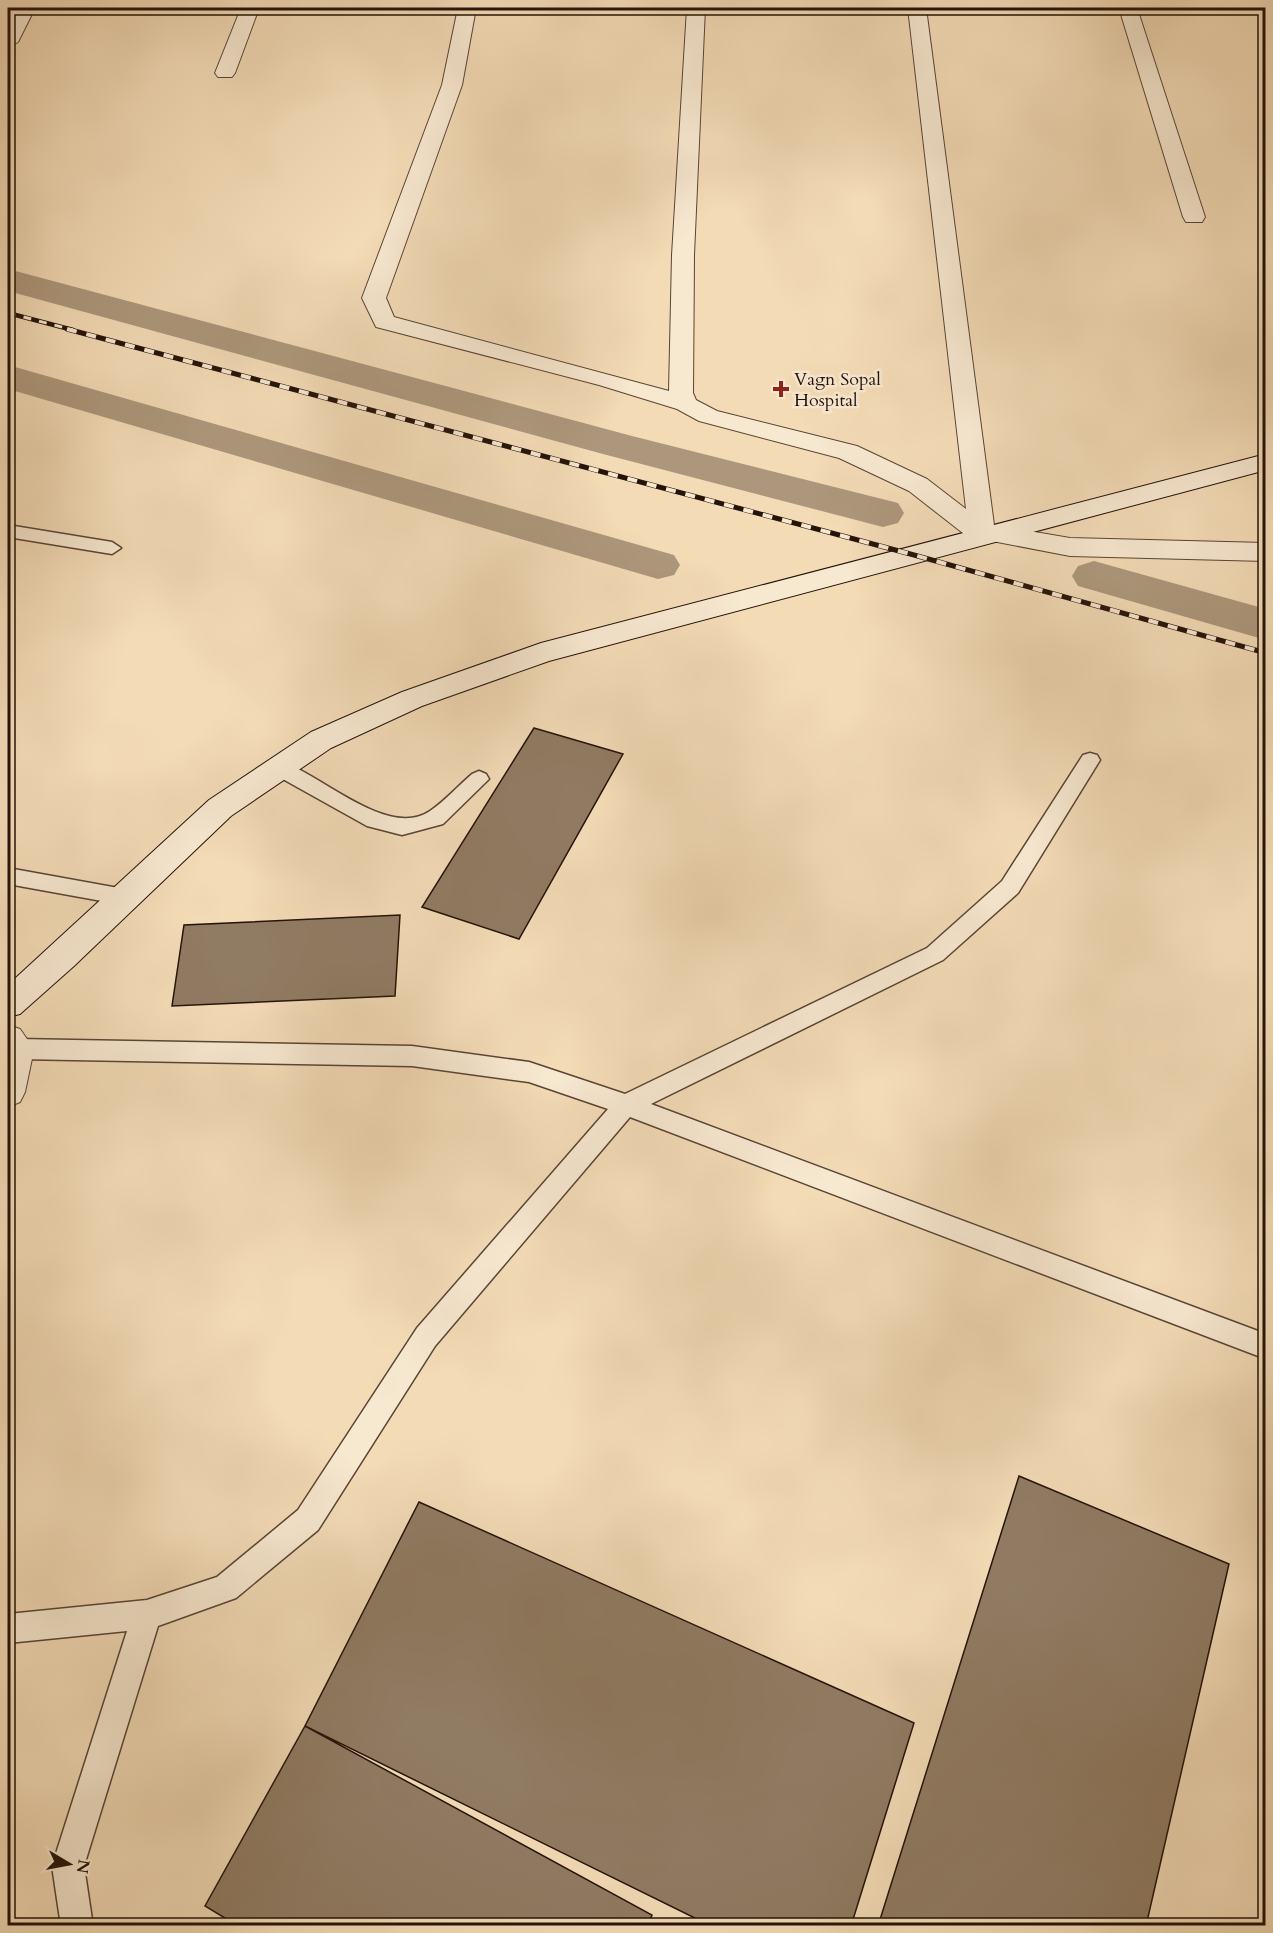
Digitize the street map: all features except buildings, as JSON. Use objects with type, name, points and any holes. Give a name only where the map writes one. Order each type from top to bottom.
[{"type":"street","points":[[8,42],[26,8]]},
{"type":"street","points":[[225,73],[250,8]]},
{"type":"street","points":[[467,8],[452,85],[374,298],[384,322],[609,380],[686,404],[708,416],[848,452],[918,485],[989,534],[1070,547],[1266,552]]},
{"type":"street","points":[[686,404],[681,393],[683,255],[696,8]]},
{"type":"street","points":[[917,8],[989,534]]},
{"type":"street","points":[[1128,8],[1194,217]]},
{"type":"street","points":[[8,1004],[62,957],[220,808],[321,740],[412,699],[541,653],[1266,462]]},
{"type":"street","points":[[8,1092],[12,1044]]},
{"type":"lane","points":[[8,531],[112,548]]},
{"type":"lane","points":[[8,1628],[147,1616],[226,1588],[308,1520],[426,1337],[626,1104],[935,954],[1010,887],[1090,760]]},
{"type":"lane","points":[[279,768],[374,820],[402,827],[436,818],[479,779]]},
{"type":"lane","points":[[8,876],[124,897]]},
{"type":"lane","points":[[12,1044],[412,1056],[529,1072],[626,1104],[1266,1347]]},
{"type":"lane","points":[[77,1926],[68,1866],[147,1616]]},
{"type":"waterway","points":[[8,280],[618,445],[883,513]]},
{"type":"waterway","points":[[8,377],[658,565]]},
{"type":"waterway","points":[[1094,576],[1266,625]]},
{"type":"railway","points":[[8,313],[73,330]]},
{"type":"railway","points":[[67,329],[914,555],[1266,653]]},
{"type":"place","name":"Vagn Sopal Hospital","points":[[781,389]]}]
